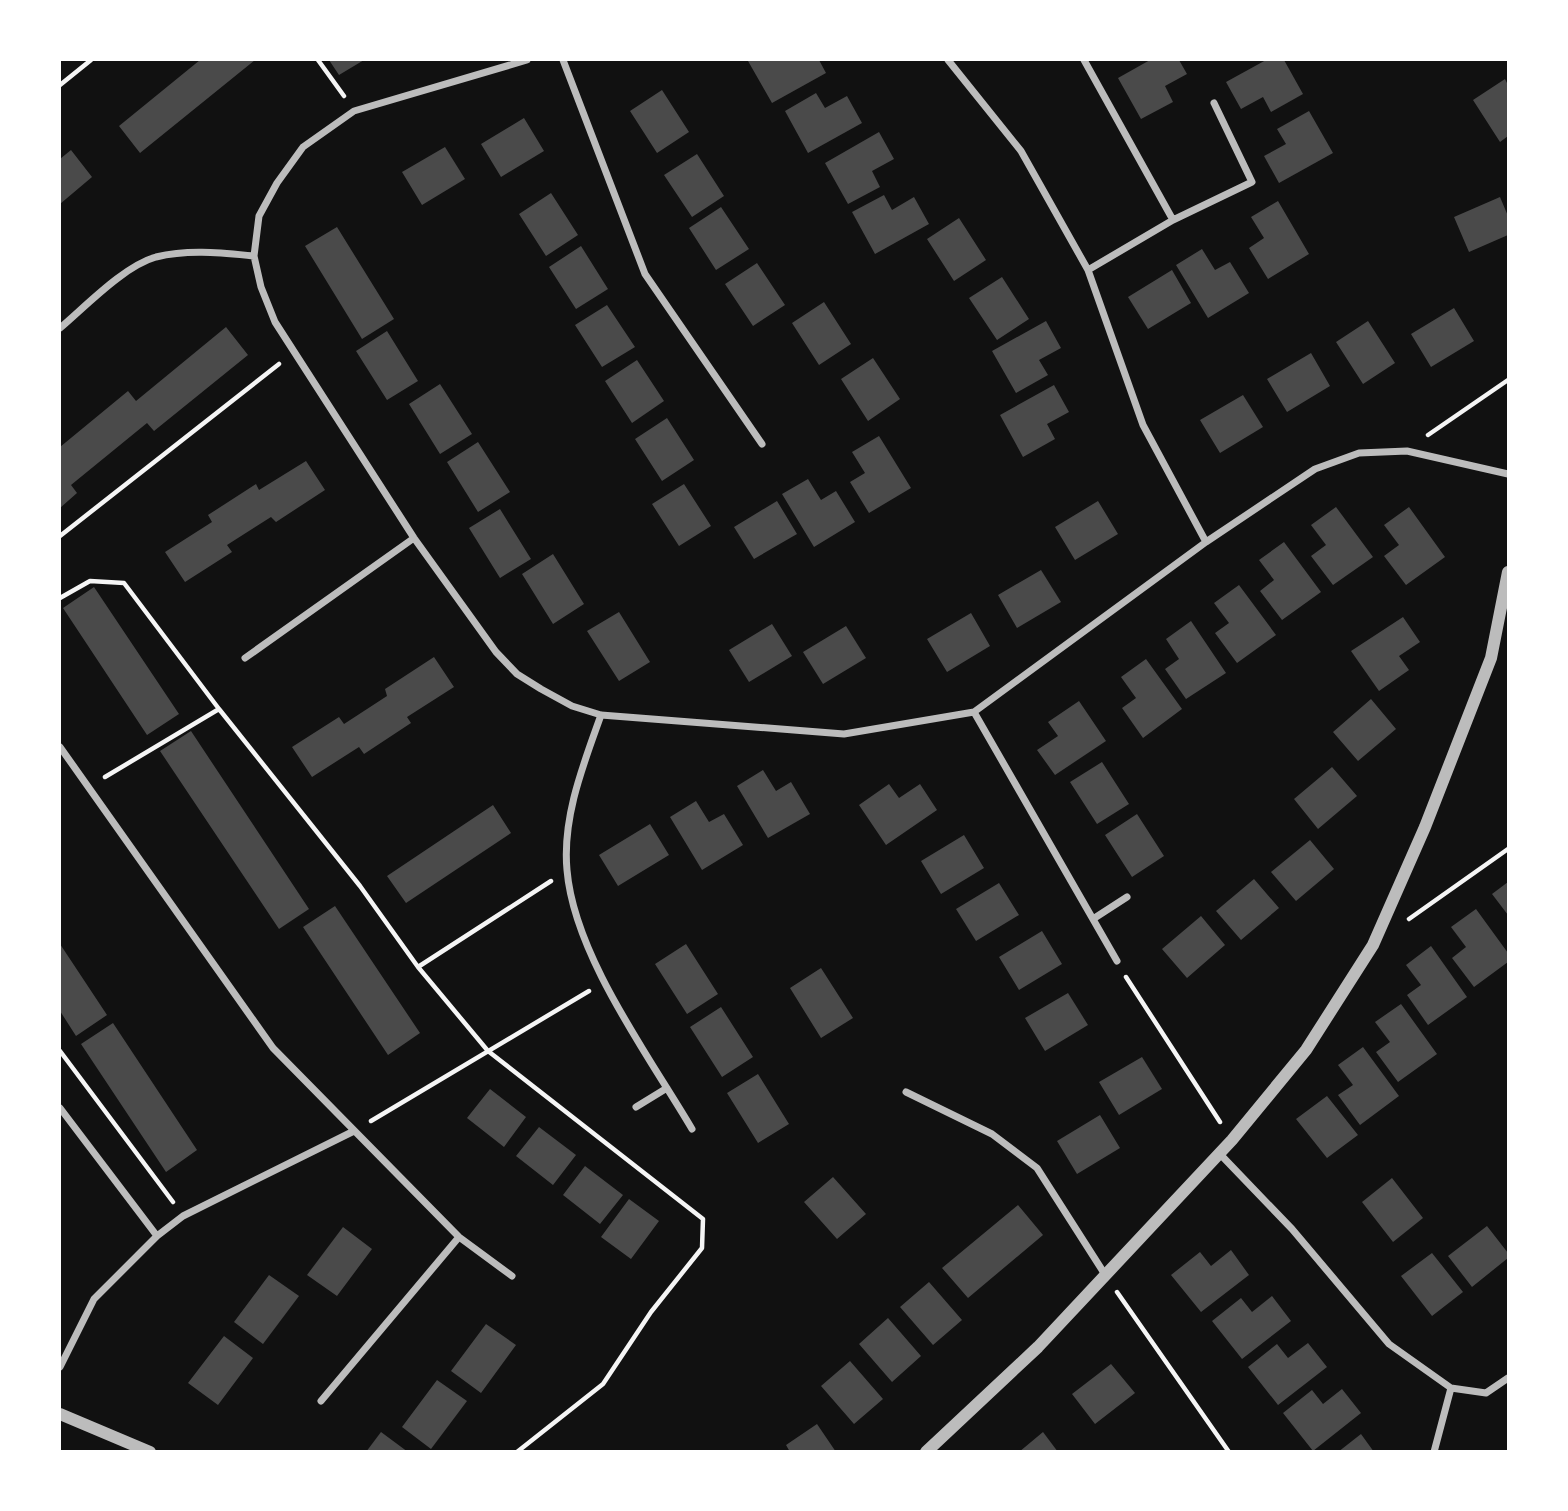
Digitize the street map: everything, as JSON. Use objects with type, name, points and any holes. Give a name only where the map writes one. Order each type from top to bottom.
[{"type":"street","points":[[527,60],[354,111],[303,147],[277,183],[260,216],[254,256],[261,287],[275,321],[414,538],[496,652],[517,674],[572,706],[601,715],[844,734],[974,712],[1206,542],[1315,469],[1359,453],[1415,453],[1508,474]]},
{"type":"street","points":[[563,60],[645,274],[762,444]]},
{"type":"street","points":[[948,60],[1021,150],[1088,270],[1143,425],[1206,542]]},
{"type":"street","points":[[1084,60],[1173,220]]},
{"type":"street","points":[[1088,270],[1173,220],[1252,182],[1214,103]]},
{"type":"street","points":[[60,328],[119,278],[154,258],[202,251],[254,256]]},
{"type":"street","points":[[246,658],[414,538]]},
{"type":"street","points":[[926,1451],[1038,1347],[1104,1273],[1231,1140],[1306,1050],[1373,945],[1425,827],[1491,658],[1508,572]]},
{"type":"street","points":[[974,712],[1117,961]]},
{"type":"street","points":[[601,715],[578,778],[566,871],[578,923],[606,983],[691,1129]]},
{"type":"street","points":[[60,747],[273,1048],[352,1132],[458,1237],[512,1276]]},
{"type":"street","points":[[1093,919],[1127,897]]},
{"type":"street","points":[[636,1107],[667,1088]]},
{"type":"street","points":[[906,1092],[992,1135],[1037,1167],[1104,1273]]},
{"type":"street","points":[[60,1108],[157,1236]]},
{"type":"street","points":[[60,1367],[94,1298],[157,1236],[183,1216],[352,1132]]},
{"type":"street","points":[[1219,1153],[1292,1229],[1390,1344],[1451,1388],[1486,1393],[1508,1378]]},
{"type":"street","points":[[321,1401],[458,1237]]},
{"type":"street","points":[[1434,1451],[1451,1388]]},
{"type":"street","points":[[60,1414],[150,1451]]},
{"type":"path","points":[[60,85],[91,60]]},
{"type":"path","points":[[318,60],[354,111]]},
{"type":"path","points":[[60,536],[293,352]]},
{"type":"path","points":[[1415,453],[1431,432],[1508,380]]},
{"type":"path","points":[[60,598],[90,581],[124,583],[219,709],[360,886],[418,967],[488,1051],[703,1219],[702,1248],[651,1312],[603,1384],[517,1451]]},
{"type":"path","points":[[89,787],[219,709]]},
{"type":"path","points":[[1407,921],[1508,849]]},
{"type":"path","points":[[418,967],[566,871]]},
{"type":"path","points":[[1117,961],[1231,1140]]},
{"type":"path","points":[[352,1132],[606,983]]},
{"type":"path","points":[[60,1052],[183,1216]]},
{"type":"path","points":[[1104,1273],[1229,1451]]},
{"type":"building","points":[[200,60],[255,60],[140,153],[119,126]]},
{"type":"building","points":[[329,60],[364,60],[339,75]]},
{"type":"building","points":[[819,60],[826,73],[772,103],[748,61]]},
{"type":"building","points":[[1150,60],[1179,60],[1187,74],[1165,86],[1173,102],[1141,119],[1118,78]]},
{"type":"building","points":[[1266,60],[1284,60],[1303,94],[1271,112],[1263,97],[1241,109],[1226,82]]},
{"type":"building","points":[[1505,79],[1508,85],[1508,136],[1500,142],[1473,100]]},
{"type":"building","points":[[662,90],[689,132],[657,153],[630,111]]},
{"type":"building","points":[[816,93],[825,108],[847,96],[862,123],[808,153],[785,111]]},
{"type":"building","points":[[1309,111],[1333,153],[1279,183],[1264,156],[1286,144],[1277,129]]},
{"type":"building","points":[[524,118],[544,151],[501,177],[481,144]]},
{"type":"building","points":[[879,132],[894,159],[872,171],[880,187],[848,204],[825,163]]},
{"type":"building","points":[[445,147],[465,179],[422,205],[402,172]]},
{"type":"building","points":[[71,150],[92,177],[60,204],[60,159]]},
{"type":"building","points":[[697,154],[724,196],[692,217],[664,175]]},
{"type":"building","points":[[551,193],[578,235],[546,256],[519,214]]},
{"type":"building","points":[[884,195],[892,210],[914,197],[929,224],[875,254],[852,212]]},
{"type":"building","points":[[1500,197],[1508,216],[1508,235],[1469,252],[1454,217]]},
{"type":"building","points":[[1278,201],[1309,254],[1268,279],[1249,248],[1264,238],[1251,217]]},
{"type":"building","points":[[721,207],[749,249],[716,270],[689,228]]},
{"type":"building","points":[[959,218],[986,260],[954,281],[927,239]]},
{"type":"building","points":[[337,227],[394,319],[362,339],[305,246]]},
{"type":"building","points":[[581,246],[608,289],[576,309],[549,267]]},
{"type":"building","points":[[1202,249],[1215,270],[1230,262],[1249,293],[1208,318],[1176,265]]},
{"type":"building","points":[[757,263],[785,305],[753,326],[725,284]]},
{"type":"building","points":[[1172,270],[1191,303],[1148,329],[1128,297]]},
{"type":"building","points":[[1002,277],[1029,319],[997,340],[969,298]]},
{"type":"building","points":[[824,302],[851,344],[819,365],[792,323]]},
{"type":"building","points":[[607,305],[635,347],[602,367],[575,325]]},
{"type":"building","points":[[1454,308],[1474,341],[1431,367],[1411,334]]},
{"type":"building","points":[[1046,321],[1061,348],[1039,360],[1048,375],[1016,393],[992,351]]},
{"type":"building","points":[[1368,321],[1395,363],[1363,384],[1336,342]]},
{"type":"building","points":[[226,327],[248,355],[154,431],[147,423],[71,485],[77,493],[60,508],[60,447],[128,391],[136,401]]},
{"type":"building","points":[[387,331],[418,381],[387,400],[356,351]]},
{"type":"building","points":[[1311,353],[1330,386],[1287,412],[1267,379]]},
{"type":"building","points":[[873,358],[900,399],[868,421],[841,379]]},
{"type":"building","points":[[637,360],[664,401],[632,423],[605,381]]},
{"type":"building","points":[[440,384],[472,434],[440,454],[409,404]]},
{"type":"building","points":[[1054,385],[1069,412],[1047,424],[1055,439],[1023,457],[1000,415]]},
{"type":"building","points":[[1243,395],[1263,427],[1220,453],[1200,420]]},
{"type":"building","points":[[667,418],[694,460],[662,481],[635,439]]},
{"type":"building","points":[[879,436],[911,488],[869,513],[850,482],[865,473],[852,452]]},
{"type":"building","points":[[478,442],[510,492],[478,512],[447,462]]},
{"type":"building","points":[[306,461],[325,490],[276,522],[271,517],[227,545],[232,552],[185,582],[165,552],[212,522],[208,515],[256,484],[259,490]]},
{"type":"building","points":[[808,479],[821,500],[836,491],[855,522],[814,547],[782,494]]},
{"type":"building","points":[[684,484],[711,526],[679,546],[652,504]]},
{"type":"building","points":[[777,501],[797,534],[754,559],[734,527]]},
{"type":"building","points":[[1098,501],[1118,534],[1075,560],[1055,527]]},
{"type":"building","points":[[1336,507],[1373,557],[1333,585],[1311,556],[1326,545],[1311,525]]},
{"type":"building","points":[[1409,507],[1445,557],[1406,585],[1384,556],[1399,545],[1384,525]]},
{"type":"building","points":[[500,509],[531,559],[500,578],[469,528]]},
{"type":"building","points":[[1284,542],[1321,592],[1282,620],[1260,591],[1274,580],[1259,560]]},
{"type":"building","points":[[553,554],[584,604],[553,624],[522,574]]},
{"type":"building","points":[[1041,570],[1061,602],[1017,628],[998,595]]},
{"type":"building","points":[[1239,585],[1276,635],[1237,663],[1215,633],[1229,623],[1214,603]]},
{"type":"building","points":[[94,587],[179,714],[147,735],[63,608]]},
{"type":"building","points":[[619,612],[650,662],[619,681],[587,631]]},
{"type":"building","points":[[971,613],[990,646],[947,672],[927,639]]},
{"type":"building","points":[[1403,617],[1420,642],[1399,656],[1409,670],[1379,691],[1351,651]]},
{"type":"building","points":[[1191,621],[1226,673],[1186,699],[1165,669],[1179,659],[1166,639]]},
{"type":"building","points":[[772,624],[792,656],[749,682],[729,650]]},
{"type":"building","points":[[846,626],[866,658],[823,684],[803,652]]},
{"type":"building","points":[[434,657],[454,687],[407,717],[411,723],[364,754],[359,747],[312,777],[292,747],[339,717],[344,724],[387,696],[385,689]]},
{"type":"building","points":[[1146,659],[1182,709],[1143,738],[1122,708],[1136,698],[1121,677]]},
{"type":"building","points":[[1371,699],[1396,729],[1358,761],[1333,732]]},
{"type":"building","points":[[1079,701],[1106,741],[1055,775],[1037,750],[1058,736],[1048,722]]},
{"type":"building","points":[[191,731],[309,909],[279,929],[160,751]]},
{"type":"building","points":[[1102,762],[1129,804],[1097,824],[1070,782]]},
{"type":"building","points":[[1332,767],[1357,796],[1318,829],[1294,799]]},
{"type":"building","points":[[763,770],[776,791],[791,782],[810,814],[768,838],[737,786]]},
{"type":"building","points":[[889,784],[899,798],[920,784],[937,810],[886,845],[859,805]]},
{"type":"building","points":[[696,801],[709,822],[724,814],[743,845],[702,870],[670,817]]},
{"type":"building","points":[[493,805],[511,833],[406,903],[387,876]]},
{"type":"building","points":[[1137,814],[1164,856],[1132,877],[1105,835]]},
{"type":"building","points":[[650,824],[669,855],[618,886],[599,855]]},
{"type":"building","points":[[964,835],[984,868],[941,894],[921,861]]},
{"type":"building","points":[[1310,840],[1334,869],[1296,901],[1271,872]]},
{"type":"building","points":[[1254,879],[1279,908],[1241,940],[1216,911]]},
{"type":"building","points":[[1508,882],[1508,915],[1492,894]]},
{"type":"building","points":[[999,883],[1019,915],[976,941],[956,909]]},
{"type":"building","points":[[335,906],[420,1033],[388,1055],[303,927]]},
{"type":"building","points":[[1476,909],[1508,953],[1508,962],[1474,987],[1452,958],[1466,947],[1451,927]]},
{"type":"building","points":[[1201,916],[1225,945],[1187,978],[1162,949]]},
{"type":"building","points":[[1042,931],[1062,964],[1019,990],[999,957]]},
{"type":"building","points":[[60,944],[107,1015],[76,1036],[60,1011]]},
{"type":"building","points":[[686,944],[718,994],[687,1014],[655,964]]},
{"type":"building","points":[[1431,946],[1467,997],[1428,1025],[1407,995],[1421,985],[1406,965]]},
{"type":"building","points":[[821,968],[853,1018],[821,1038],[790,988]]},
{"type":"building","points":[[1068,993],[1088,1025],[1045,1051],[1025,1018]]},
{"type":"building","points":[[1401,1004],[1437,1054],[1398,1082],[1376,1052],[1390,1042],[1375,1022]]},
{"type":"building","points":[[721,1007],[753,1057],[722,1077],[690,1027]]},
{"type":"building","points":[[113,1023],[197,1150],[166,1172],[81,1044]]},
{"type":"building","points":[[1363,1047],[1399,1096],[1360,1125],[1338,1095],[1353,1085],[1338,1065]]},
{"type":"building","points":[[1142,1057],[1162,1089],[1119,1115],[1099,1082]]},
{"type":"building","points":[[758,1074],[789,1124],[758,1143],[727,1093]]},
{"type":"building","points":[[490,1089],[526,1117],[504,1147],[467,1118]]},
{"type":"building","points":[[1327,1096],[1358,1135],[1327,1158],[1296,1119]]},
{"type":"building","points":[[1100,1115],[1120,1148],[1077,1174],[1057,1141]]},
{"type":"building","points":[[539,1127],[576,1155],[553,1185],[516,1156]]},
{"type":"building","points":[[585,1166],[623,1195],[600,1224],[563,1195]]},
{"type":"building","points":[[833,1177],[866,1214],[837,1239],[804,1202]]},
{"type":"building","points":[[1392,1178],[1423,1218],[1393,1242],[1362,1202]]},
{"type":"building","points":[[629,1199],[659,1221],[631,1259],[601,1237]]},
{"type":"building","points":[[1018,1205],[1043,1235],[968,1298],[942,1268]]},
{"type":"building","points":[[1487,1226],[1508,1253],[1508,1258],[1472,1287],[1448,1256]]},
{"type":"building","points":[[343,1227],[372,1249],[337,1296],[307,1275]]},
{"type":"building","points":[[1231,1250],[1249,1275],[1201,1312],[1171,1275],[1200,1252],[1211,1266]]},
{"type":"building","points":[[1432,1253],[1463,1292],[1432,1316],[1401,1276]]},
{"type":"building","points":[[269,1275],[299,1296],[263,1344],[234,1322]]},
{"type":"building","points":[[929,1282],[962,1320],[933,1345],[900,1307]]},
{"type":"building","points":[[1272,1296],[1291,1321],[1242,1359],[1212,1321],[1241,1298],[1252,1312]]},
{"type":"building","points":[[888,1318],[921,1356],[892,1382],[859,1344]]},
{"type":"building","points":[[486,1324],[516,1345],[481,1393],[451,1371]]},
{"type":"building","points":[[224,1336],[253,1358],[218,1405],[188,1383]]},
{"type":"building","points":[[1308,1343],[1327,1367],[1278,1405],[1248,1367],[1277,1344],[1288,1358]]},
{"type":"building","points":[[850,1361],[883,1399],[854,1424],[821,1386]]},
{"type":"building","points":[[1111,1364],[1135,1393],[1095,1424],[1072,1394]]},
{"type":"building","points":[[437,1380],[467,1401],[431,1449],[402,1427]]},
{"type":"building","points":[[1342,1389],[1361,1413],[1313,1451],[1283,1413],[1312,1390],[1323,1404]]},
{"type":"building","points":[[817,1424],[836,1452],[790,1452],[786,1445]]},
{"type":"building","points":[[381,1432],[408,1452],[366,1452]]},
{"type":"building","points":[[1043,1432],[1058,1452],[1019,1452]]},
{"type":"building","points":[[1361,1434],[1374,1452],[1338,1452]]}]
